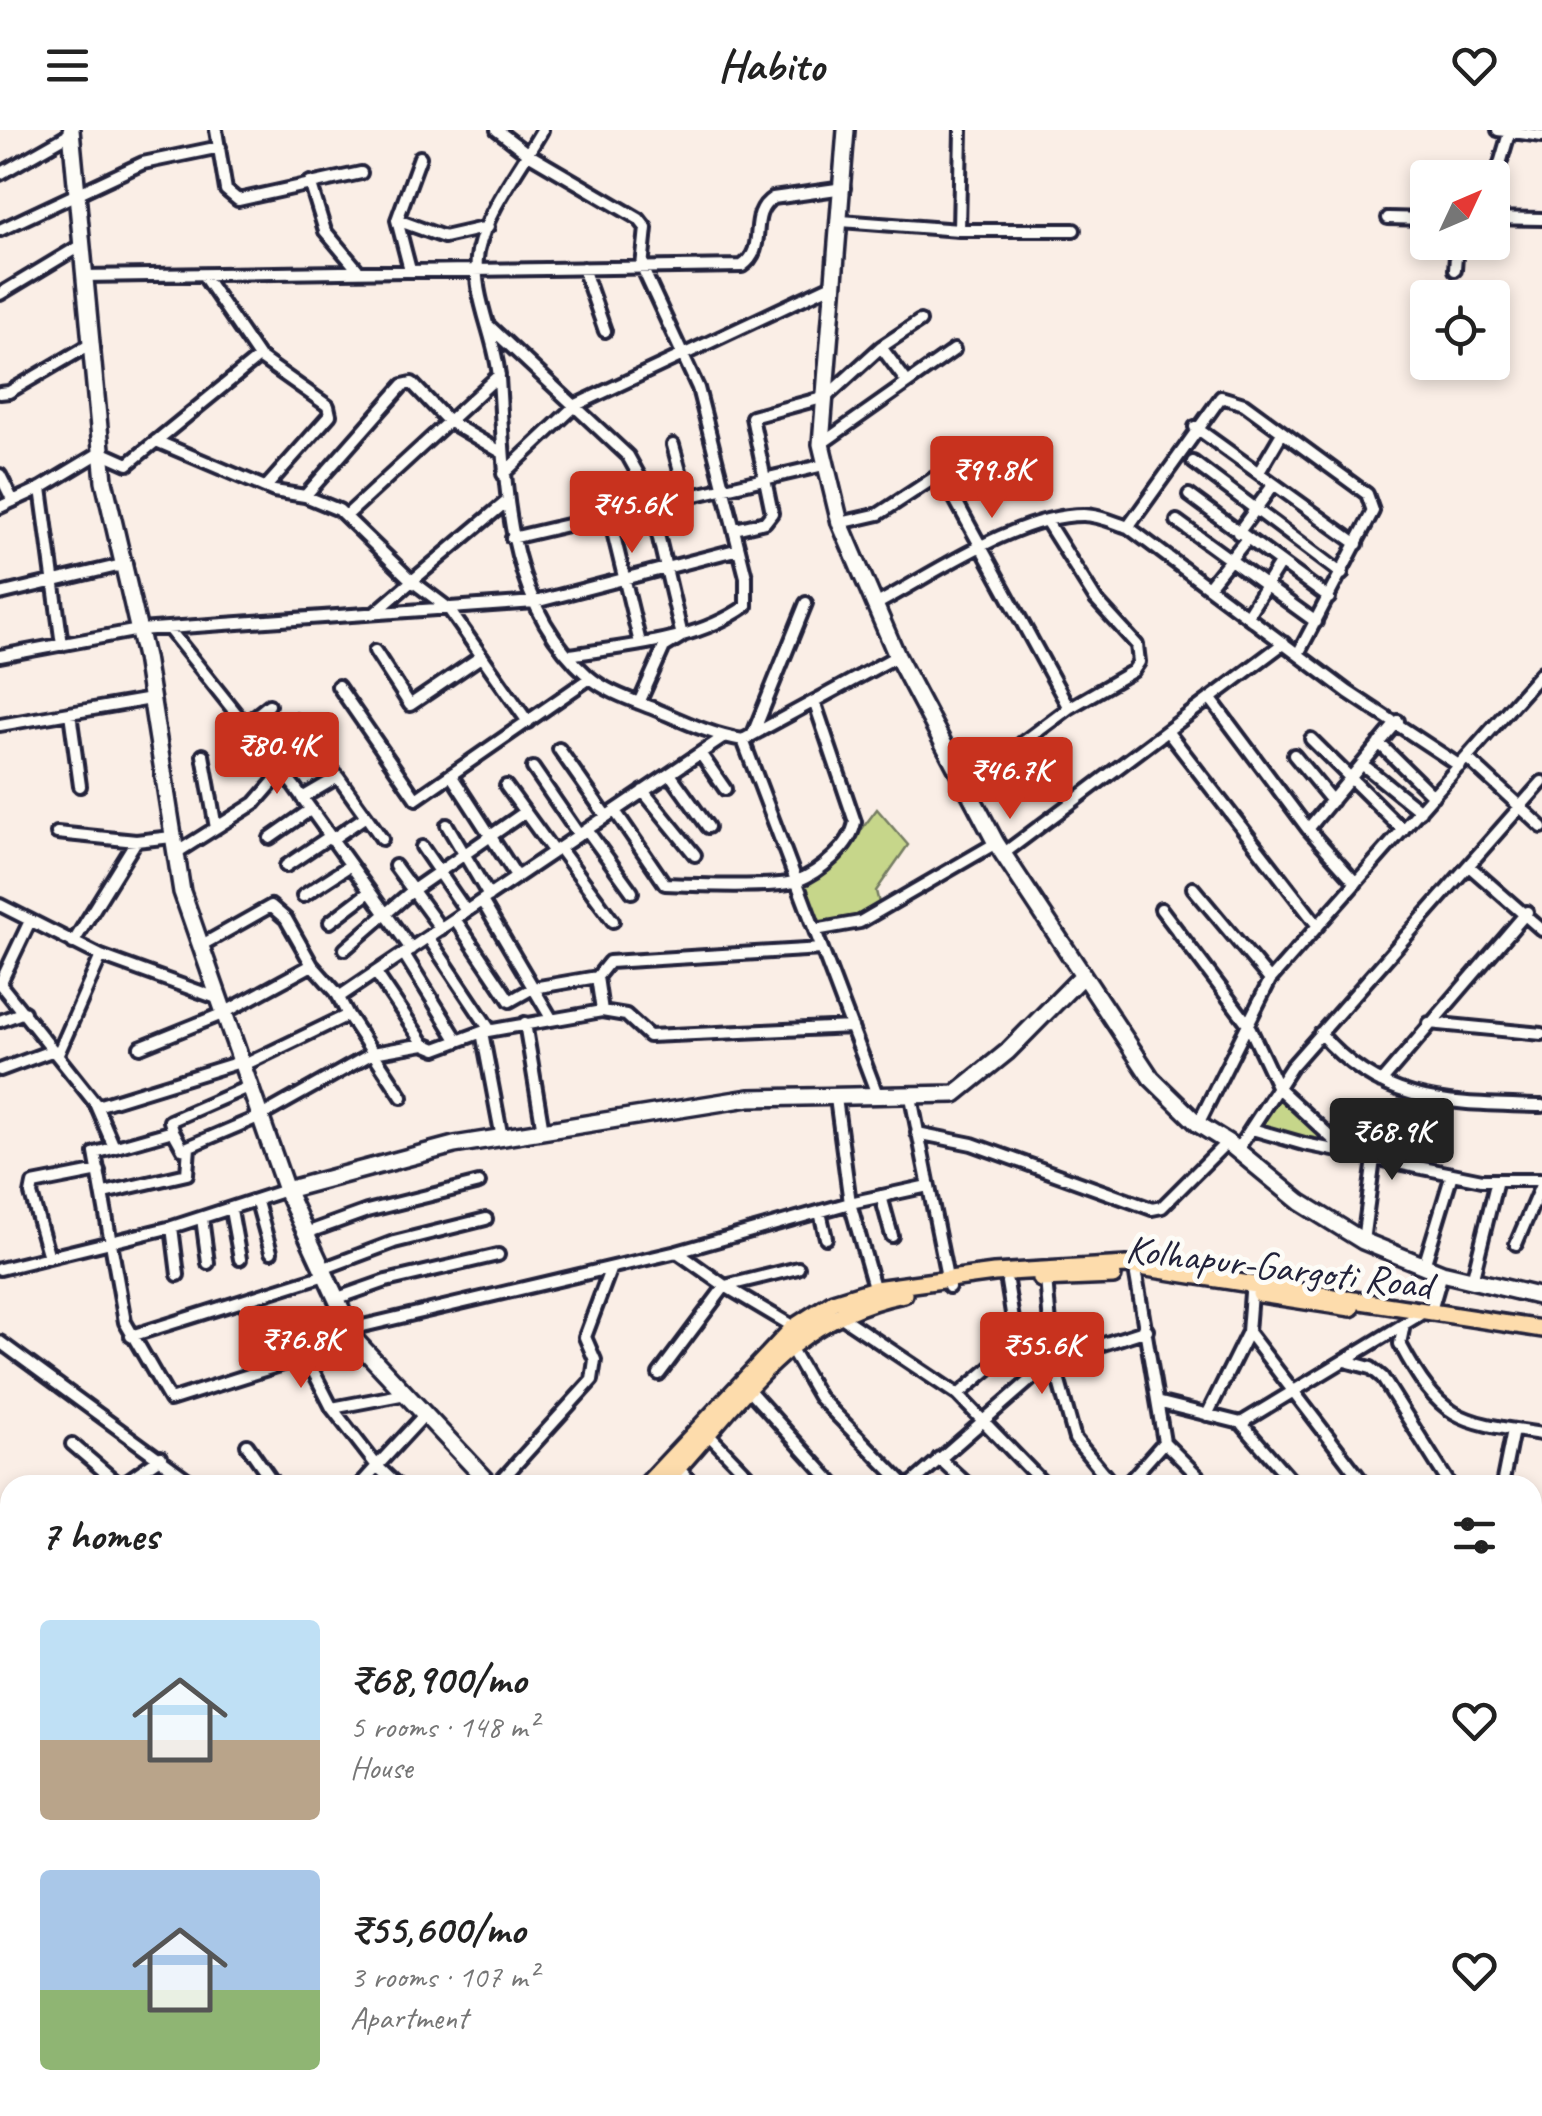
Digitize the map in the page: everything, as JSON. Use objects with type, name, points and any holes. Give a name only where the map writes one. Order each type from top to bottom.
[{"type":"main road","points":[[656,1475],[799,1330],[833,1302],[876,1294],[1126,1265],[1426,1314],[1542,1328]]},
{"type":"main road","name":"Kolhapur-Gargoti Road","points":[[948,1283],[1136,1275],[1426,1314],[1542,1339]]},
{"type":"main road","points":[[671,1475],[790,1346],[799,1330],[876,1294]]},
{"type":"street","points":[[216,130],[226,190],[238,200],[362,173]]},
{"type":"street","points":[[497,130],[528,154],[639,219],[646,228],[642,267],[684,353],[740,549],[746,606],[720,624],[682,636],[570,655]]},
{"type":"street","points":[[542,130],[488,227],[475,271],[499,375],[501,452],[512,538],[535,602],[570,655],[590,678],[639,702],[724,737],[747,738],[897,656]]},
{"type":"street","points":[[846,130],[821,444],[824,465],[840,524],[897,656],[999,849],[1151,1078],[1198,1124],[1232,1146],[1300,1202],[1363,1241],[1442,1272],[1542,1297]]},
{"type":"street","points":[[959,230],[961,130]]},
{"type":"street","points":[[1499,160],[1505,131],[1542,136]]},
{"type":"street","points":[[0,174],[71,132],[80,195],[104,481],[126,564],[182,892],[286,1190],[353,1335],[484,1475]]},
{"type":"street","points":[[0,230],[143,163],[220,147]]},
{"type":"street","points":[[410,270],[397,220],[420,156]]},
{"type":"street","points":[[310,182],[320,222],[357,269]]},
{"type":"street","points":[[84,276],[742,266],[757,249],[763,204],[773,198],[844,188]]},
{"type":"street","points":[[1388,218],[1410,219]]},
{"type":"street","points":[[1510,218],[1542,218]]},
{"type":"street","points":[[397,220],[444,237],[488,227]]},
{"type":"street","points":[[840,222],[959,230],[1074,230]]},
{"type":"street","points":[[0,294],[83,244]]},
{"type":"street","points":[[1455,270],[1456,260]]},
{"type":"street","points":[[583,268],[605,331]]},
{"type":"street","points":[[203,275],[259,357],[328,406],[330,414],[266,487]]},
{"type":"street","points":[[503,474],[576,405],[834,284]]},
{"type":"street","points":[[735,528],[764,522],[772,513],[752,417],[826,397],[882,347],[920,321]]},
{"type":"street","points":[[488,326],[628,456],[651,505],[682,636]]},
{"type":"street","points":[[0,393],[9,392],[90,344]]},
{"type":"street","points":[[882,347],[907,382]]},
{"type":"street","points":[[821,444],[954,350]]},
{"type":"street","points":[[101,452],[128,464],[259,357]]},
{"type":"street","points":[[346,516],[499,375]]},
{"type":"street","points":[[305,496],[403,385],[412,383],[421,388],[448,421],[501,452]]},
{"type":"street","points":[[1128,527],[1213,402],[1229,396],[1368,494],[1373,512],[1298,654]]},
{"type":"street","points":[[1195,428],[1357,544]]},
{"type":"street","points":[[1258,472],[1282,433]]},
{"type":"street","points":[[156,441],[266,487],[305,496],[346,516],[412,582],[448,608],[528,722]]},
{"type":"street","points":[[674,445],[686,497]]},
{"type":"street","points":[[0,507],[42,488],[101,452]]},
{"type":"street","points":[[1193,462],[1342,574]]},
{"type":"street","points":[[512,538],[824,465]]},
{"type":"street","points":[[0,475],[13,501]]},
{"type":"street","points":[[840,524],[879,514],[934,478],[945,481],[1069,708]]},
{"type":"street","points":[[1208,586],[1230,560],[1255,509],[1274,484]]},
{"type":"street","points":[[42,488],[62,645]]},
{"type":"street","points":[[1189,494],[1328,598]]},
{"type":"street","points":[[375,613],[506,502]]},
{"type":"street","points":[[609,515],[640,644]]},
{"type":"street","points":[[875,605],[984,548],[1047,522],[1088,515],[1128,527],[1348,692],[1463,762],[1542,828]]},
{"type":"street","points":[[966,785],[1069,708],[1133,671],[1140,653],[1138,645],[1096,600],[1047,522]]},
{"type":"street","points":[[1177,522],[1316,622]]},
{"type":"street","points":[[0,656],[138,630],[535,602],[740,549]]},
{"type":"street","points":[[0,594],[53,578],[126,564]]},
{"type":"street","points":[[1247,616],[1280,564]]},
{"type":"street","points":[[806,603],[747,738],[796,882],[878,1097]]},
{"type":"street","points":[[168,628],[284,773],[386,916],[458,1041]]},
{"type":"street","points":[[639,702],[664,647],[682,636]]},
{"type":"street","points":[[815,930],[860,922],[999,849],[1284,643]]},
{"type":"street","points":[[375,651],[410,705],[482,656]]},
{"type":"street","points":[[1198,1124],[1270,980],[1542,672]]},
{"type":"street","points":[[338,686],[416,799],[590,678]]},
{"type":"street","points":[[1210,698],[1308,829],[1356,884]]},
{"type":"street","points":[[0,725],[151,700]]},
{"type":"street","points":[[559,750],[664,884],[796,882],[843,848],[853,836],[856,822],[814,701]]},
{"type":"street","points":[[244,726],[269,705]]},
{"type":"street","points":[[70,714],[80,786]]},
{"type":"street","points":[[263,749],[294,720]]},
{"type":"street","points":[[1308,829],[1398,721]]},
{"type":"street","points":[[1167,731],[1318,926]]},
{"type":"street","points":[[340,998],[724,737]]},
{"type":"street","points":[[1311,739],[1348,780],[1403,830]]},
{"type":"street","points":[[1379,743],[1433,796]]},
{"type":"street","points":[[56,833],[174,845],[216,828],[255,802],[306,751],[314,750],[382,839]]},
{"type":"street","points":[[700,753],[724,788]]},
{"type":"street","points":[[203,755],[216,828]]},
{"type":"street","points":[[1294,755],[1332,801]]},
{"type":"street","points":[[1362,764],[1420,811]]},
{"type":"street","points":[[534,768],[632,892]]},
{"type":"street","points":[[451,774],[516,878]]},
{"type":"street","points":[[670,774],[708,827]]},
{"type":"street","points":[[302,798],[338,777]]},
{"type":"street","points":[[917,1133],[972,1144],[1152,1208],[1162,1207],[1252,1129],[1320,1034],[1542,782]]},
{"type":"street","points":[[506,786],[613,921]]},
{"type":"street","points":[[644,792],[695,855]]},
{"type":"street","points":[[270,838],[310,810]]},
{"type":"street","points":[[345,949],[413,890],[525,812]]},
{"type":"street","points":[[286,866],[366,816]]},
{"type":"street","points":[[447,825],[551,1018]]},
{"type":"street","points":[[72,943],[136,841]]},
{"type":"street","points":[[422,847],[466,911]]},
{"type":"street","points":[[303,896],[349,866]]},
{"type":"street","points":[[395,866],[440,929]]},
{"type":"street","points":[[1470,866],[1527,912],[1542,930]]},
{"type":"street","points":[[1193,888],[1270,980]]},
{"type":"street","points":[[330,922],[368,892]]},
{"type":"street","points":[[0,905],[72,943],[220,1006]]},
{"type":"street","points":[[200,946],[271,906],[286,919],[312,965],[340,998],[402,1097]]},
{"type":"street","points":[[1161,909],[1248,1024],[1278,1088],[1349,1154]]},
{"type":"street","points":[[1381,1082],[1527,912]]},
{"type":"street","points":[[455,919],[510,1001],[533,988],[597,977],[610,962],[641,957],[822,949]]},
{"type":"street","points":[[30,921],[0,984],[97,1106],[114,1147]]},
{"type":"street","points":[[428,937],[486,1031],[502,1138]]},
{"type":"street","points":[[0,1070],[56,1052],[101,956]]},
{"type":"street","points":[[140,1048],[220,1006],[312,965]]},
{"type":"street","points":[[376,973],[424,1044]]},
{"type":"street","points":[[0,1269],[172,1227],[286,1190],[454,1145],[749,1098],[955,1094],[1083,975]]},
{"type":"street","points":[[597,977],[602,1011]]},
{"type":"street","points":[[250,1086],[170,1121],[183,1149],[262,1116],[374,1053],[424,1044],[436,1049],[486,1031],[551,1018],[602,1011],[626,1015],[649,1036],[852,1028]]},
{"type":"street","points":[[0,1021],[24,1012]]},
{"type":"street","points":[[97,1106],[241,1064],[348,1015]]},
{"type":"street","points":[[1429,1022],[1542,1034]]},
{"type":"street","points":[[525,1023],[543,1131]]},
{"type":"street","points":[[1320,1034],[1332,1048],[1381,1082],[1412,1097],[1452,1104],[1542,1106]]},
{"type":"street","points":[[911,1097],[948,1283]]},
{"type":"street","points":[[836,1098],[850,1203],[876,1294]]},
{"type":"street","points":[[1252,1129],[1349,1154],[1452,1174],[1542,1181],[1516,1244]]},
{"type":"street","points":[[173,1131],[96,1153],[131,1336],[170,1400],[306,1357],[353,1335],[610,1270],[850,1203],[928,1186]]},
{"type":"street","points":[[104,1194],[187,1174],[189,1147]]},
{"type":"street","points":[[1363,1241],[1374,1159]]},
{"type":"street","points":[[49,1257],[31,1194],[33,1184],[99,1171]]},
{"type":"street","points":[[1424,1266],[1452,1174]]},
{"type":"street","points":[[1472,1281],[1496,1180]]},
{"type":"street","points":[[306,1232],[367,1211],[479,1183]]},
{"type":"street","points":[[881,1196],[892,1236]]},
{"type":"street","points":[[257,1202],[271,1252]]},
{"type":"street","points":[[231,1210],[240,1259]]},
{"type":"street","points":[[820,1212],[826,1238]]},
{"type":"street","points":[[202,1218],[208,1263]]},
{"type":"street","points":[[131,1336],[323,1272],[394,1242],[486,1219]]},
{"type":"street","points":[[172,1227],[178,1275]]},
{"type":"street","points":[[677,1252],[799,1330]]},
{"type":"street","points":[[335,1299],[386,1281],[498,1255]]},
{"type":"street","points":[[659,1374],[725,1286],[750,1276],[798,1268]]},
{"type":"street","points":[[502,1475],[592,1380],[595,1360],[585,1336],[610,1270]]},
{"type":"street","points":[[1241,1424],[1426,1314],[1442,1272]]},
{"type":"street","points":[[1136,1275],[1161,1403],[1164,1442],[1197,1475]]},
{"type":"street","points":[[1046,1278],[1053,1360],[1074,1439],[1105,1475]]},
{"type":"street","points":[[958,1395],[1017,1344],[1007,1282]]},
{"type":"street","points":[[1208,1415],[1248,1332],[1250,1292]]},
{"type":"street","points":[[836,1313],[958,1395],[1035,1475]]},
{"type":"street","points":[[1404,1324],[1400,1344],[1440,1406],[1472,1424],[1542,1434]]},
{"type":"street","points":[[919,1475],[1053,1360],[1147,1330]]},
{"type":"street","points":[[1248,1332],[1357,1475]]},
{"type":"street","points":[[0,1342],[183,1475]]},
{"type":"street","points":[[790,1346],[819,1396],[897,1475]]},
{"type":"street","points":[[306,1357],[332,1408],[387,1475]]},
{"type":"street","points":[[1345,1361],[1371,1368],[1382,1377],[1444,1475]]},
{"type":"street","points":[[748,1389],[825,1475]]},
{"type":"street","points":[[332,1408],[406,1394]]},
{"type":"street","points":[[1161,1403],[1241,1424],[1286,1475]]},
{"type":"street","points":[[369,1475],[427,1412]]},
{"type":"street","points":[[1504,1475],[1513,1430]]},
{"type":"street","points":[[708,1434],[747,1475]]},
{"type":"street","points":[[1135,1475],[1164,1442]]},
{"type":"street","points":[[72,1444],[108,1475]]},
{"type":"street","points":[[247,1446],[268,1475]]},
{"type":"street","points":[[135,1475],[162,1457]]},
{"type":"street","points":[[940,1458],[958,1475]]},
{"type":"street","points":[[678,1468],[685,1475]]},
{"type":"green space","points":[[877,809],[908,845],[876,891],[880,907],[859,917],[817,924],[802,881],[840,858]]},
{"type":"green space","points":[[1285,1094],[1335,1141],[1252,1129]]}]
